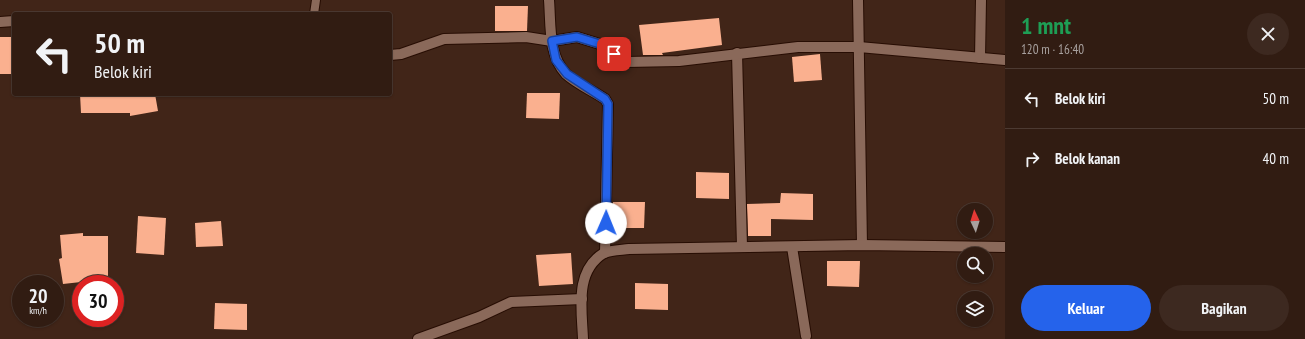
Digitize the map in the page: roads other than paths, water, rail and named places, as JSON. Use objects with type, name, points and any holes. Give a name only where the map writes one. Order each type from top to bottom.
[{"type":"street","points":[[549,0],[552,41],[556,60],[567,74],[605,99],[608,104],[605,253]]},
{"type":"street","points":[[858,0],[862,244]]},
{"type":"street","points":[[980,58],[981,0]]},
{"type":"street","points":[[0,22],[12,21]]},
{"type":"street","points":[[392,54],[402,54],[444,40],[526,37],[552,41],[577,37],[603,45],[626,62],[679,60],[798,47],[859,47],[1005,60]]},
{"type":"street","points":[[737,53],[742,246]]},
{"type":"street","points":[[583,339],[583,279],[590,264],[605,253],[629,249],[742,246],[792,247],[862,244],[1005,247]]},
{"type":"street","points":[[792,247],[806,336]]},
{"type":"street","points":[[418,339],[479,317],[511,302],[582,299]]},
{"type":"lane","points":[[314,12],[316,0]]}]
